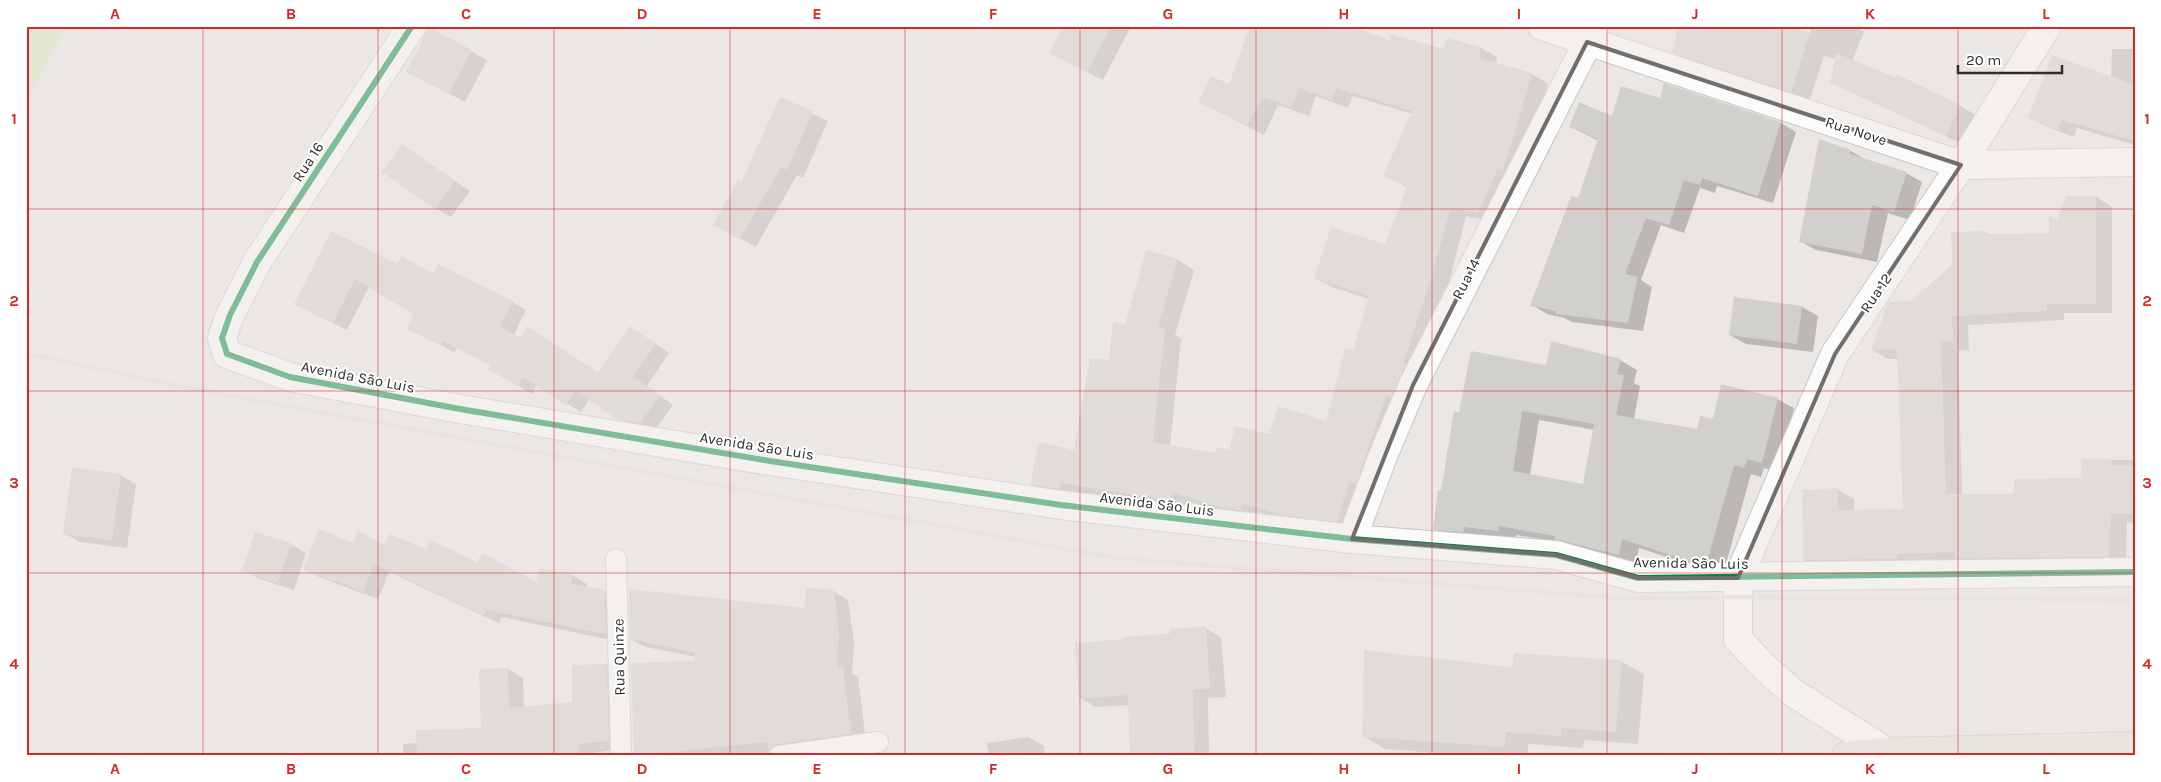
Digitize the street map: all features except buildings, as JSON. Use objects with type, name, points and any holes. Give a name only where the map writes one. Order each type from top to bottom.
[{"type":"main road","points":[[1846,756],[1887,752],[2135,746]]},
{"type":"street","name":"Rua 16","points":[[230,315],[257,262],[412,26]]},
{"type":"street","name":"Rua Nove","points":[[1542,26],[1591,34],[1961,165],[2135,162]]},
{"type":"street","name":"Rua 12","points":[[1738,578],[1835,354],[1961,165],[2048,26]]},
{"type":"street","name":"Rua 14","points":[[1352,539],[1383,456],[1413,385],[1591,34]]},
{"type":"street","name":"Avenida São Luis","points":[[230,315],[222,338],[227,354],[290,377],[460,409],[790,464],[1061,505],[1352,539],[1556,555],[1638,578],[2135,572]]},
{"type":"street","points":[[1738,578],[1738,639],[1764,667],[1795,694],[1887,752]]},
{"type":"lane","name":"Rua Quinze","points":[[616,559],[621,756]]},
{"type":"lane","points":[[779,756],[878,742]]},
{"type":"highlighted area","points":[[1587,42],[1961,165],[1835,354],[1738,578],[1638,578],[1556,555],[1352,539],[1413,385]]},
{"type":"green space","points":[[26,26],[67,26],[26,101]]},
{"type":"railway","points":[[26,353],[193,389],[1116,558],[1631,599],[1738,597],[2135,600]]},
{"type":"cycle path","points":[[412,26],[257,262],[230,315],[222,338],[227,354],[290,377],[460,409],[770,461],[1061,505],[1352,539],[1556,555],[1638,578],[2135,572]]}]
